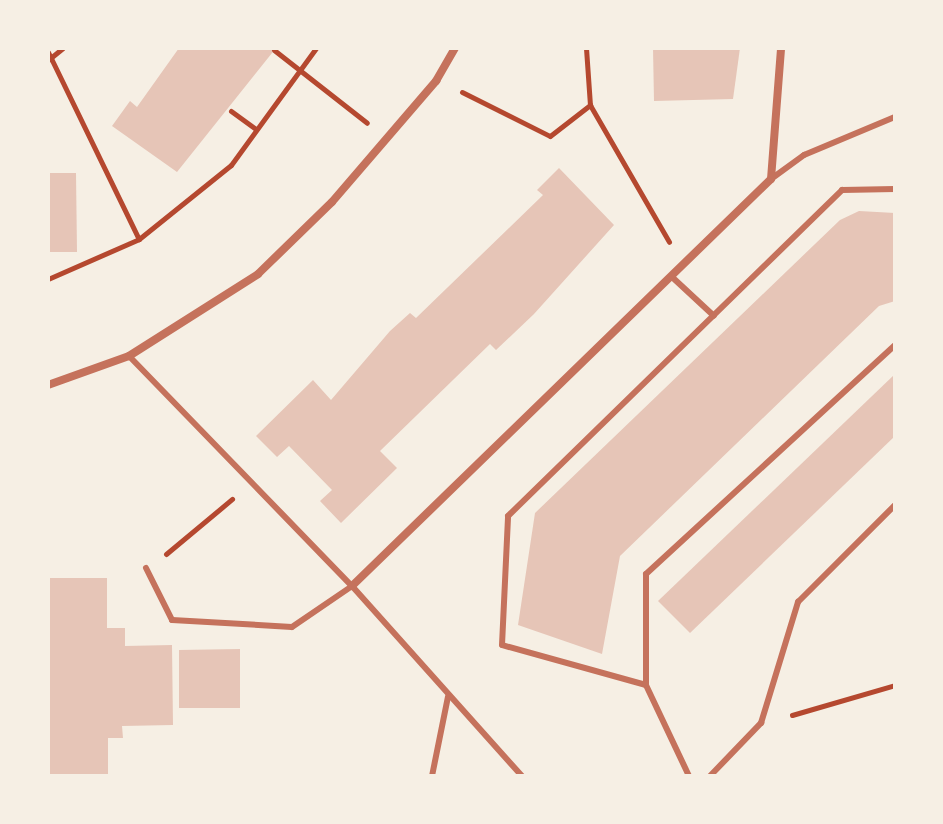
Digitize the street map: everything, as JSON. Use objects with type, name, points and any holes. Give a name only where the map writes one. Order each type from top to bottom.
[{"type":"street","points":[[48,385],[129,356],[258,274],[386,139],[455,48]]},
{"type":"street","points":[[352,586],[771,179],[781,48]]},
{"type":"lane","points":[[771,179],[804,155],[895,117]]},
{"type":"lane","points":[[646,685],[502,645],[508,516],[842,190],[895,189]]},
{"type":"lane","points":[[672,277],[714,316]]},
{"type":"lane","points":[[689,776],[646,685],[646,574],[895,345]]},
{"type":"lane","points":[[129,356],[352,586],[448,697],[522,776]]},
{"type":"lane","points":[[710,776],[761,723],[798,602],[895,505]]},
{"type":"lane","points":[[146,568],[172,620],[292,627],[352,586]]},
{"type":"lane","points":[[432,776],[448,697]]},
{"type":"path","points":[[48,60],[56,58],[63,48]]},
{"type":"path","points":[[48,279],[139,239],[231,165],[316,48]]},
{"type":"path","points":[[586,48],[590,105],[683,265]]},
{"type":"path","points":[[274,50],[386,139]]},
{"type":"path","points":[[48,52],[56,58],[139,239]]},
{"type":"path","points":[[480,100],[550,136],[590,105]]},
{"type":"path","points":[[231,111],[256,129]]},
{"type":"path","points":[[163,556],[224,506]]},
{"type":"path","points":[[761,723],[895,685]]},
{"type":"building","points":[[179,48],[276,48],[177,172],[112,126],[130,101],[137,107]]},
{"type":"building","points":[[653,48],[740,48],[733,99],[654,101]]},
{"type":"building","points":[[559,168],[614,225],[534,314],[496,350],[490,344],[380,451],[397,468],[341,523],[320,501],[332,490],[289,446],[277,457],[256,436],[313,380],[331,400],[390,331],[410,313],[416,318],[543,195],[537,190]]},
{"type":"building","points":[[48,173],[76,173],[77,252],[48,252]]},
{"type":"building","points":[[859,211],[895,213],[895,301],[879,306],[620,556],[602,654],[518,625],[535,513],[840,220]]},
{"type":"building","points":[[895,374],[895,436],[690,633],[658,601]]},
{"type":"building","points":[[48,578],[107,578],[107,628],[125,628],[125,646],[172,645],[173,725],[122,726],[123,738],[108,738],[108,776],[48,776]]},
{"type":"building","points":[[240,649],[240,708],[179,708],[179,650]]}]
